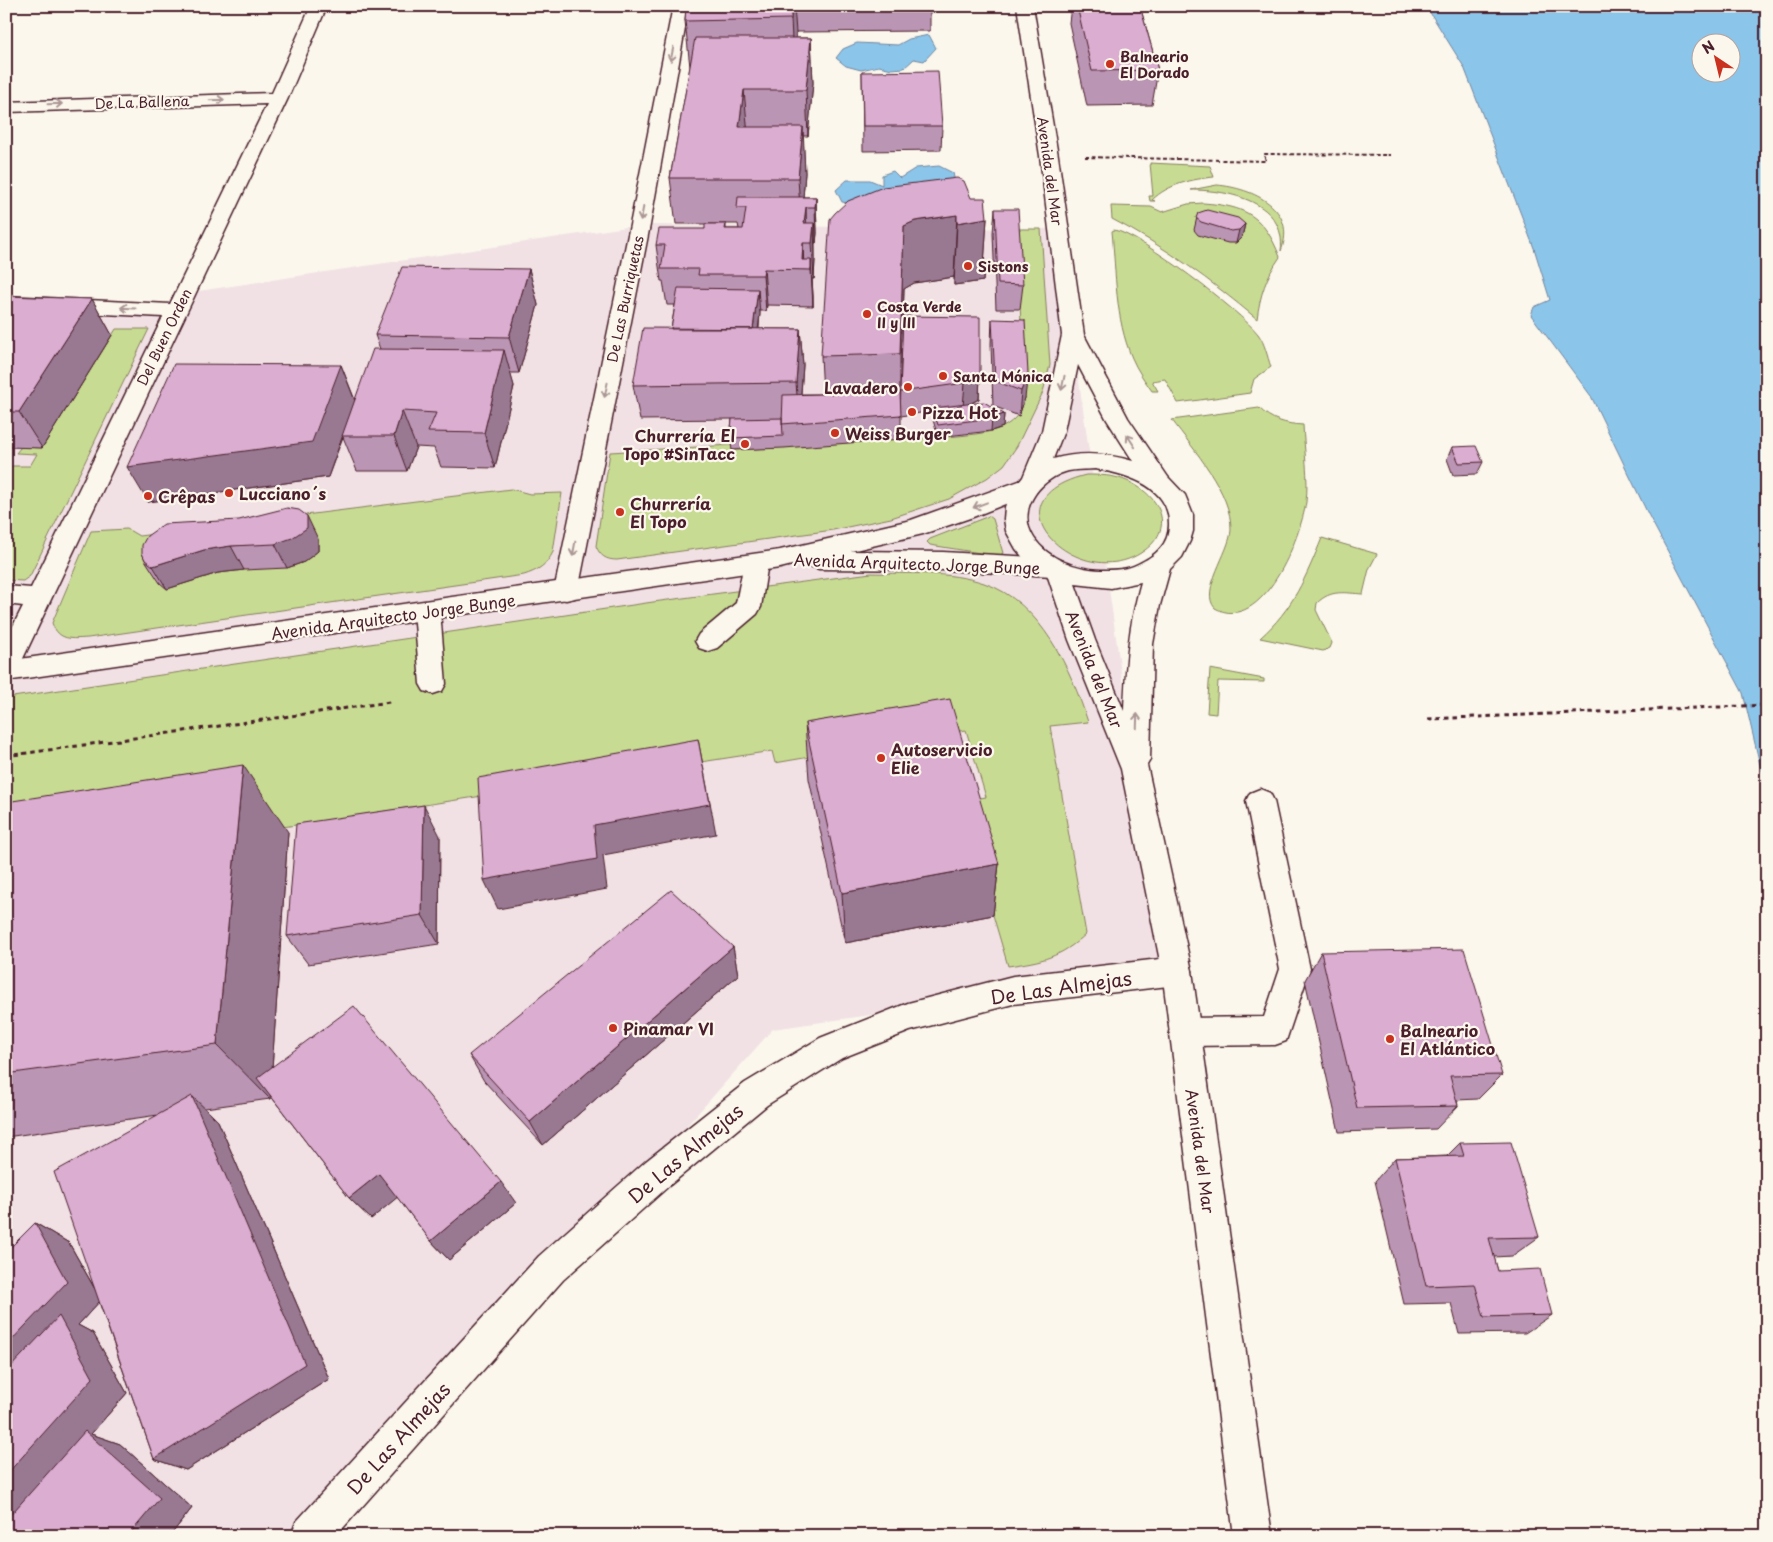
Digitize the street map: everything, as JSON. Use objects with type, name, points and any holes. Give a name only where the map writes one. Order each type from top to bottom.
[{"type":"main road","name":"Del Buen Orden","points":[[6,669],[278,98],[319,6]]},
{"type":"main road","name":"De Las Burriquetas","points":[[566,591],[642,216],[681,6]]},
{"type":"main road","name":"Avenida del Mar","points":[[1024,6],[1049,156],[1073,335],[1053,431],[1030,483]]},
{"type":"main road","name":"De La Ballena","points":[[6,107],[278,98]]},
{"type":"main road","points":[[6,302],[176,311]]},
{"type":"main road","name":"Avenida del Mar","points":[[1073,335],[1118,420],[1158,482]]},
{"type":"main road","points":[[1095,460],[1118,464],[1132,468],[1158,482],[1171,494],[1180,509],[1183,524],[1180,539],[1172,552],[1159,564],[1142,573],[1121,578],[1099,579],[1078,576],[1055,567],[1030,548],[1022,538],[1015,520],[1017,503],[1030,483],[1058,466],[1072,462],[1095,460]]},
{"type":"main road","name":"Avenida Arquitecto Jorge Bunge","points":[[6,669],[427,611],[780,559],[914,528],[965,511],[1030,483]]},
{"type":"main road","name":"Avenida Arquitecto Jorge Bunge","points":[[780,559],[943,561],[1055,567]]},
{"type":"main road","points":[[708,641],[748,606],[756,563]]},
{"type":"main road","name":"Avenida del Mar","points":[[1135,769],[1140,644],[1147,605],[1159,564]]},
{"type":"main road","name":"Avenida del Mar","points":[[1055,567],[1082,640],[1135,769],[1177,971],[1253,1536]]},
{"type":"main road","points":[[6,595],[39,598]]},
{"type":"main road","points":[[427,611],[433,684]]},
{"type":"main road","points":[[1185,1032],[1275,1031],[1278,1022],[1295,969],[1260,801]]},
{"type":"main road","name":"De Las Almejas","points":[[310,1536],[551,1268],[658,1173],[756,1094],[831,1048],[908,1017],[1013,990],[1177,971]]},
{"type":"path","points":[[1049,156],[1266,162],[1264,154],[1390,155]]},
{"type":"path","points":[[6,756],[390,702]]},
{"type":"path","points":[[1428,719],[1767,704]]},
{"type":"shaded area","points":[[640,225],[1057,229],[1135,769],[1177,971],[773,1029],[322,1536],[6,1536],[6,302],[176,311],[185,293]]},
{"type":"green space","points":[[1150,163],[1210,166],[1214,177],[1173,186],[1158,194],[1152,200],[1155,201],[1150,201],[1149,196],[1153,196]]},
{"type":"green space","points":[[1217,185],[1231,187],[1258,196],[1278,212],[1283,223],[1285,236],[1281,251],[1280,234],[1275,221],[1265,210],[1238,196],[1191,190]]},
{"type":"green space","points":[[1203,203],[1231,207],[1252,216],[1260,223],[1274,243],[1280,257],[1264,286],[1257,319],[1187,265],[1151,241],[1112,219],[1111,206],[1151,207],[1162,212],[1188,204]]},
{"type":"green space","points":[[1016,229],[1041,229],[1050,365],[1043,392],[1017,446],[1004,465],[987,478],[949,499],[891,518],[833,530],[617,560],[604,557],[599,552],[596,546],[610,452],[732,445],[732,450],[954,436],[994,430],[1003,427],[1015,418],[1022,407],[1025,397]]},
{"type":"green space","points":[[1112,231],[1127,235],[1167,259],[1212,292],[1258,334],[1264,345],[1271,367],[1254,379],[1250,393],[1178,403],[1165,379],[1152,381],[1158,391],[1152,391],[1134,362],[1122,328]]},
{"type":"green space","points":[[116,329],[149,329],[30,576],[23,581],[6,580],[6,471],[12,466],[30,466],[37,454],[16,453],[21,447],[42,448]]},
{"type":"green space","points":[[1259,408],[1268,416],[1279,421],[1303,425],[1307,474],[1306,502],[1303,517],[1288,558],[1277,578],[1264,595],[1249,608],[1232,613],[1215,608],[1211,601],[1213,582],[1229,539],[1231,530],[1230,516],[1225,501],[1210,472],[1172,420]]},
{"type":"green space","points":[[1086,475],[1122,479],[1147,494],[1160,511],[1162,521],[1155,541],[1145,550],[1121,561],[1095,562],[1071,554],[1052,540],[1041,523],[1041,504],[1055,488]]},
{"type":"green space","points":[[511,489],[530,494],[562,493],[553,552],[548,561],[541,567],[524,575],[88,638],[66,638],[58,633],[52,623],[91,531],[127,529],[139,536]]},
{"type":"green space","points":[[989,516],[993,519],[1003,553],[999,556],[930,545],[927,542],[930,539]]},
{"type":"green space","points":[[1322,538],[1377,554],[1369,569],[1363,594],[1333,594],[1317,603],[1316,610],[1332,643],[1330,648],[1323,651],[1260,638],[1290,604],[1304,579]]},
{"type":"green space","points":[[871,573],[914,573],[970,579],[1004,592],[1022,605],[1037,622],[1063,660],[1088,722],[1050,726],[1086,934],[1059,953],[1041,960],[1008,966],[993,915],[974,799],[986,797],[966,730],[775,763],[772,751],[6,870],[6,698],[653,602]]},
{"type":"green space","points":[[1210,669],[1264,679],[1264,682],[1218,681],[1216,714],[1207,713]]},
{"type":"water","points":[[1426,6],[1767,6],[1767,778],[1761,769],[1743,693],[1648,514],[1591,396],[1531,315],[1534,307],[1550,300],[1534,248],[1464,67]]},
{"type":"water","points":[[929,35],[936,48],[924,61],[914,59],[904,68],[892,69],[879,66],[861,70],[846,66],[836,58],[843,49],[857,43],[898,45],[909,39]]},
{"type":"water","points":[[939,166],[953,173],[955,182],[864,206],[842,202],[836,190],[847,180],[870,180],[882,185],[882,175],[893,171],[900,178],[916,168]]},
{"type":"building","points":[[686,6],[791,6],[791,19],[685,21]]},
{"type":"building","points":[[1077,6],[1140,6],[1158,70],[1092,71]]},
{"type":"building","points":[[695,38],[811,38],[806,90],[744,90],[739,127],[803,127],[798,178],[670,178]]},
{"type":"building","points":[[938,71],[942,126],[863,126],[862,72]]},
{"type":"building","points":[[957,178],[964,181],[971,198],[985,198],[987,218],[957,223],[957,215],[915,221],[904,226],[900,354],[821,356],[830,219],[848,201],[883,187]]},
{"type":"building","points":[[738,197],[816,197],[815,207],[806,207],[804,223],[814,223],[812,243],[803,243],[802,260],[811,260],[811,270],[764,269],[763,275],[698,275],[699,269],[661,269],[665,245],[656,245],[659,229],[705,229],[705,224],[726,224],[725,229],[743,229],[746,208],[737,208]]},
{"type":"building","points":[[995,209],[1018,209],[1023,285],[998,284]]},
{"type":"building","points":[[1207,210],[1238,218],[1245,224],[1239,230],[1231,231],[1201,222],[1196,218],[1198,213]]},
{"type":"building","points":[[402,267],[529,269],[509,337],[375,335]]},
{"type":"building","points":[[678,288],[758,289],[753,329],[671,329]]},
{"type":"building","points":[[9,296],[92,299],[19,412],[6,412],[6,300]]},
{"type":"building","points":[[903,316],[980,317],[980,375],[965,383],[900,392]]},
{"type":"building","points":[[992,319],[1025,320],[1028,373],[1021,391],[995,381]]},
{"type":"building","points":[[643,328],[800,329],[796,383],[633,385]]},
{"type":"building","points":[[373,349],[504,350],[484,433],[428,432],[436,413],[402,411],[394,436],[342,436]]},
{"type":"building","points":[[174,364],[341,365],[312,442],[127,467]]},
{"type":"building","points":[[900,392],[901,415],[782,424],[783,395]]},
{"type":"building","points":[[984,402],[1004,414],[992,418],[938,425],[933,408]]},
{"type":"building","points":[[782,418],[783,436],[730,438],[732,419]]},
{"type":"building","points":[[1476,446],[1483,462],[1459,463],[1452,447]]},
{"type":"building","points":[[287,508],[299,510],[307,516],[307,528],[292,538],[275,544],[231,546],[204,550],[153,566],[145,560],[142,553],[142,545],[147,536],[164,524],[239,520]]},
{"type":"building","points":[[950,699],[999,864],[842,893],[805,723]]},
{"type":"building","points":[[698,739],[710,804],[594,825],[597,859],[484,880],[478,778]]},
{"type":"building","points":[[243,765],[217,1045],[6,1074],[6,802]]},
{"type":"building","points":[[424,805],[422,915],[287,936],[296,824]]},
{"type":"building","name":"Pinamar VI","points":[[671,890],[733,947],[530,1122],[469,1055]]},
{"type":"building","name":"Balneario El Atlántico","points":[[1464,949],[1502,1075],[1450,1076],[1458,1106],[1357,1108],[1321,952]]},
{"type":"building","points":[[354,1006],[501,1182],[431,1241],[379,1174],[349,1198],[257,1078]]},
{"type":"building","points":[[192,1096],[305,1364],[154,1459],[54,1172]]},
{"type":"building","points":[[1511,1142],[1539,1237],[1489,1238],[1498,1271],[1540,1269],[1552,1315],[1484,1317],[1475,1284],[1426,1286],[1395,1158],[1464,1156],[1460,1143]]},
{"type":"building","points":[[35,1223],[67,1282],[6,1346],[6,1252]]},
{"type":"building","points":[[59,1316],[93,1378],[6,1475],[6,1372]]},
{"type":"building","points":[[85,1431],[160,1498],[128,1536],[6,1536],[6,1520]]},
{"type":"place","name":"Balneario El Dorado","points":[[1110,64]]},
{"type":"place","name":"Sistons","points":[[968,266]]},
{"type":"place","name":"Costa Verde II y III","points":[[867,314]]},
{"type":"place","name":"Santa Mónica","points":[[943,376]]},
{"type":"place","name":"Lavadero","points":[[908,387]]},
{"type":"place","name":"Pizza Hot","points":[[912,412]]},
{"type":"place","name":"Weiss Burger","points":[[835,433]]},
{"type":"place","name":"Churrería El Topo #SinTacc","points":[[745,444]]},
{"type":"place","name":"Lucciano´s","points":[[229,493]]},
{"type":"place","name":"Crêpas","points":[[148,496]]},
{"type":"place","name":"Churrería El Topo","points":[[620,512]]},
{"type":"place","name":"Autoservicio Elie","points":[[881,758]]},
{"type":"place","name":"Pinamar VI","points":[[613,1028]]},
{"type":"place","name":"Balneario El Atlántico","points":[[1390,1039]]}]
